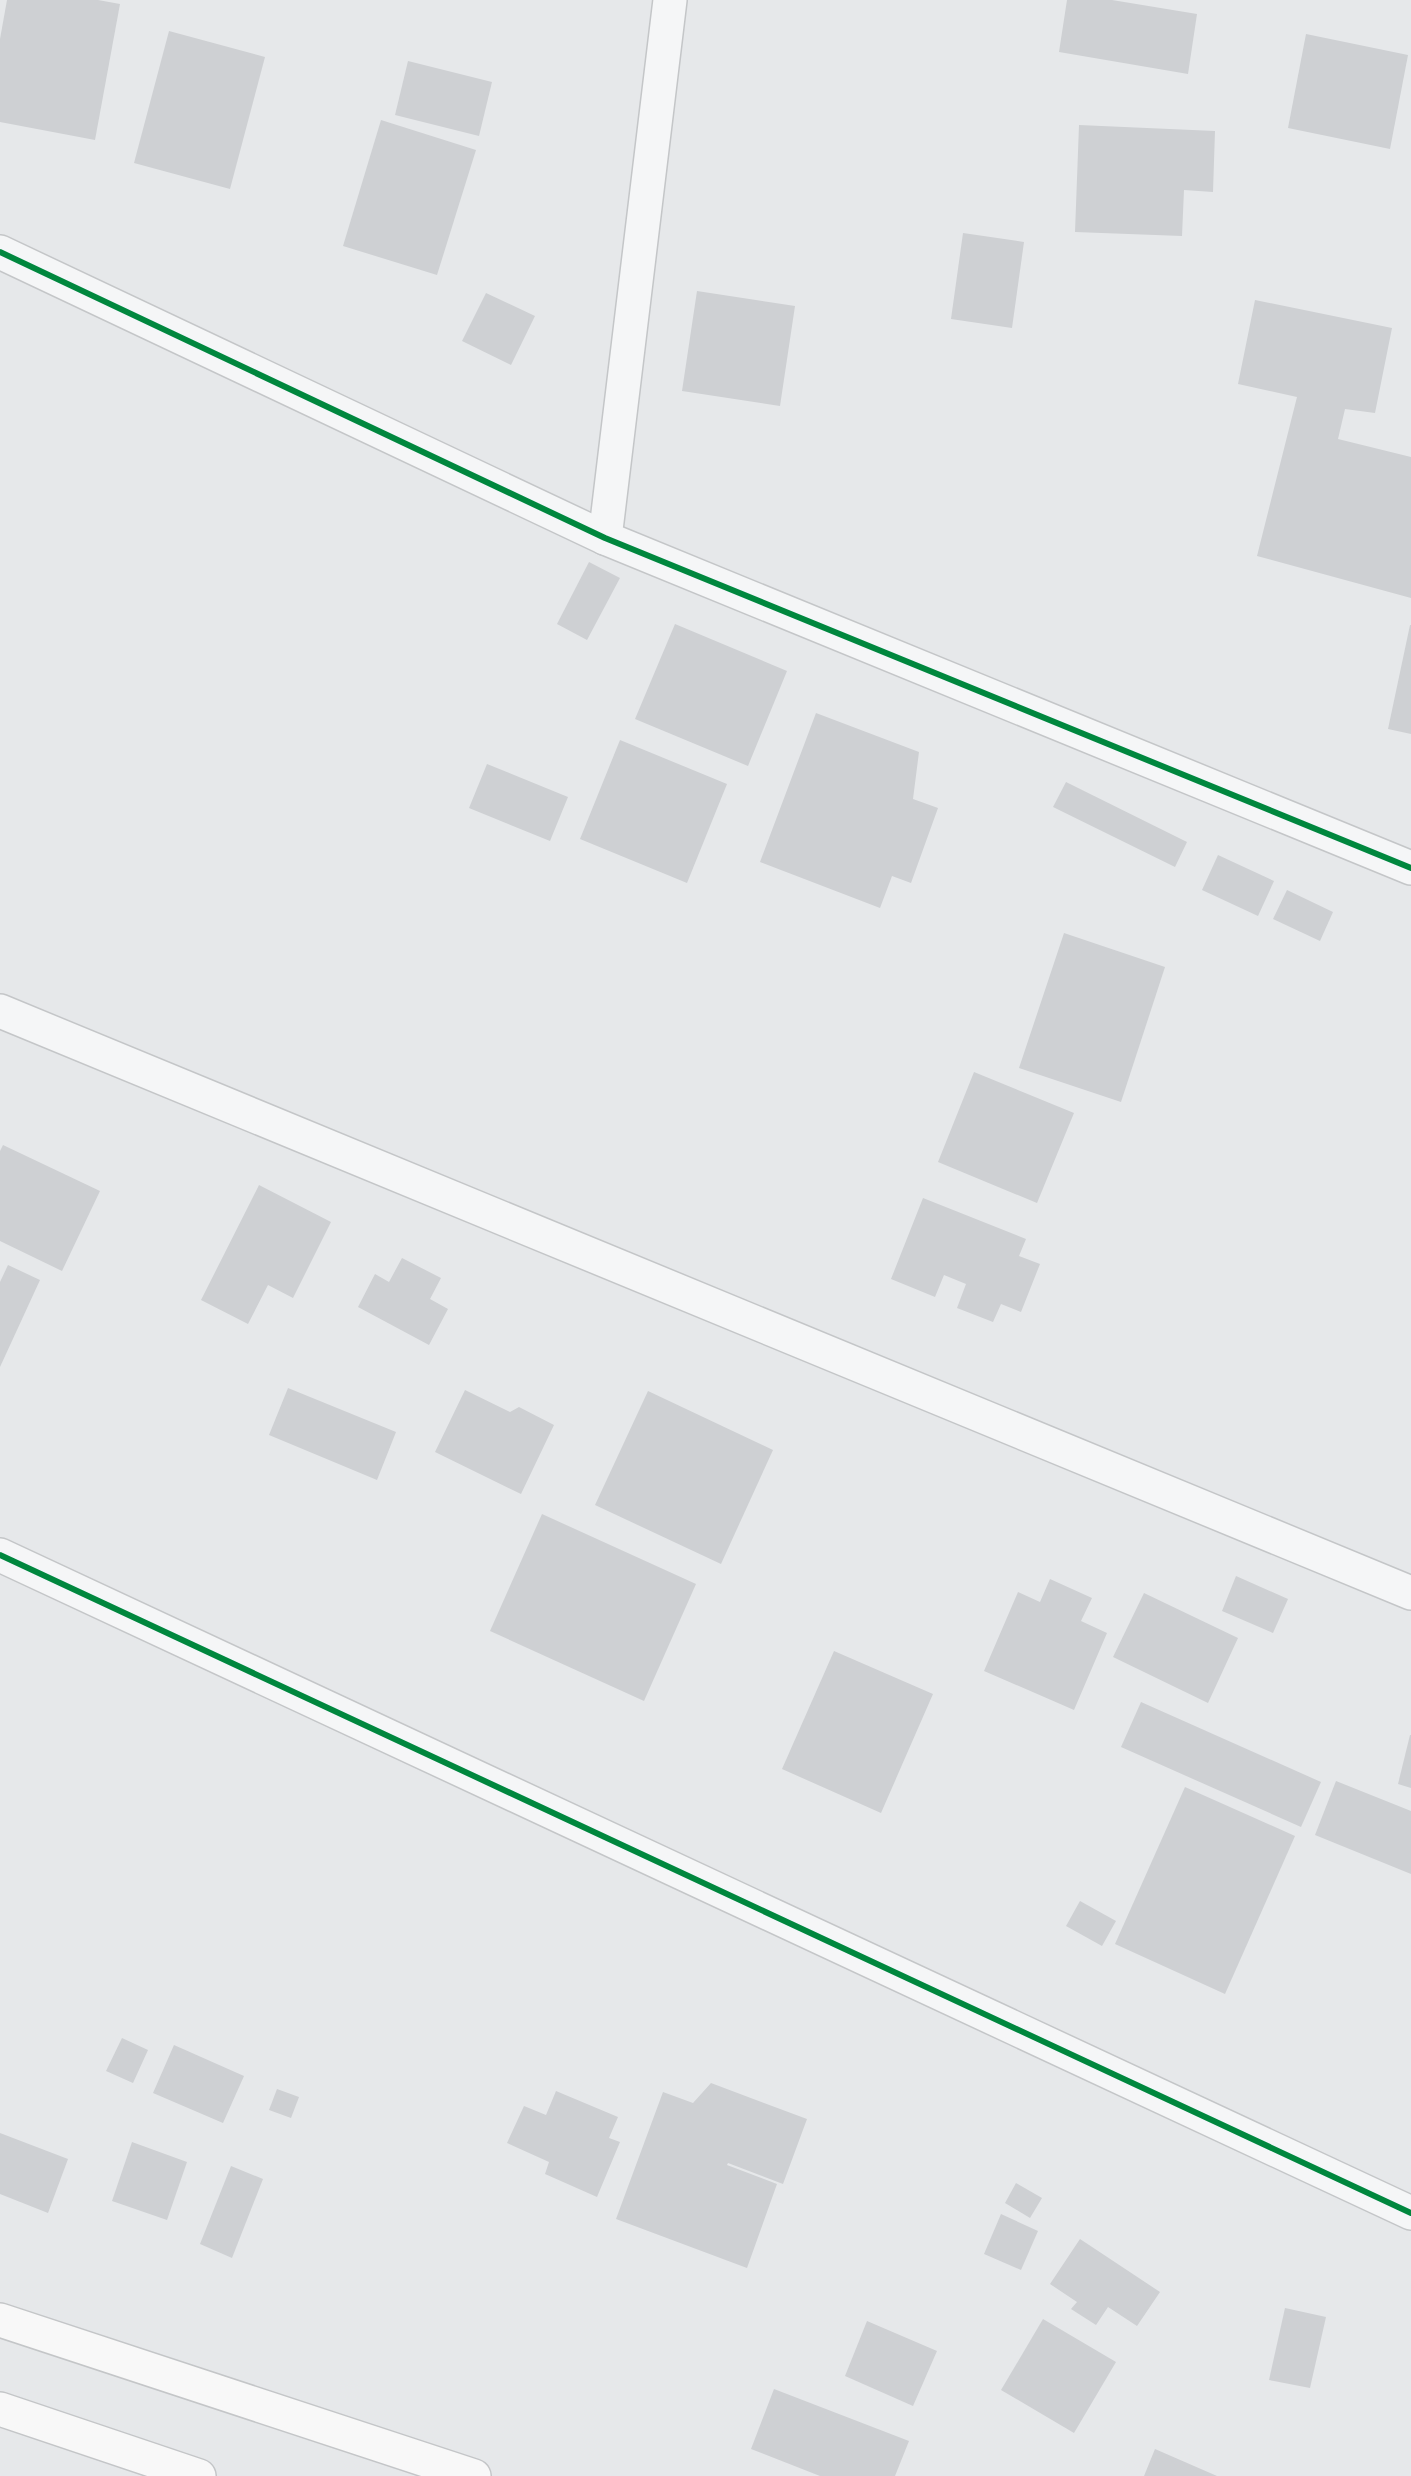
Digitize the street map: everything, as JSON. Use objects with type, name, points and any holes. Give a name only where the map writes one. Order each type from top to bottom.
[{"type":"main road","points":[[0,2320],[474,2476]]},
{"type":"main road","points":[[0,2409],[199,2476]]},
{"type":"street","points":[[605,538],[670,0]]},
{"type":"street","points":[[0,252],[605,538],[1411,868]]},
{"type":"street","points":[[0,1011],[1411,1593]]},
{"type":"street","points":[[0,1555],[1411,2213]]},
{"type":"building","points":[[7,0],[98,0],[120,4],[95,140],[0,122],[0,39]]},
{"type":"building","points":[[1067,0],[1112,0],[1197,14],[1188,74],[1059,52]]},
{"type":"building","points":[[169,31],[265,57],[230,189],[134,163]]},
{"type":"building","points":[[1306,34],[1408,55],[1390,149],[1288,128]]},
{"type":"building","points":[[408,61],[492,82],[479,136],[395,115]]},
{"type":"building","points":[[381,120],[476,150],[437,275],[343,246]]},
{"type":"building","points":[[1079,125],[1215,131],[1213,192],[1184,190],[1182,236],[1075,232]]},
{"type":"building","points":[[963,233],[1024,242],[1012,328],[951,319]]},
{"type":"building","points":[[697,291],[795,306],[780,406],[682,391]]},
{"type":"building","points":[[486,293],[535,316],[511,365],[462,341]]},
{"type":"building","points":[[1255,300],[1392,328],[1375,413],[1345,409],[1338,439],[1411,457],[1411,598],[1257,556],[1297,397],[1238,384]]},
{"type":"building","points":[[589,562],[620,578],[587,640],[557,624]]},
{"type":"building","points":[[675,624],[787,671],[748,766],[635,719]]},
{"type":"building","points":[[1411,625],[1411,734],[1388,729]]},
{"type":"building","points":[[816,713],[919,752],[913,799],[938,808],[911,883],[892,876],[880,908],[760,862]]},
{"type":"building","points":[[620,740],[727,784],[687,883],[580,839]]},
{"type":"building","points":[[487,764],[568,797],[550,841],[469,808]]},
{"type":"building","points":[[1066,782],[1187,842],[1175,867],[1053,807]]},
{"type":"building","points":[[1218,855],[1274,881],[1258,916],[1202,890]]},
{"type":"building","points":[[1287,890],[1333,912],[1320,941],[1273,919]]},
{"type":"building","points":[[1064,933],[1165,967],[1121,1102],[1019,1068]]},
{"type":"building","points":[[974,1072],[1074,1113],[1037,1203],[938,1162]]},
{"type":"building","points":[[3,1145],[100,1191],[62,1271],[0,1241],[0,1151]]},
{"type":"building","points":[[259,1185],[331,1222],[293,1298],[268,1285],[248,1324],[201,1300]]},
{"type":"building","points":[[923,1198],[1026,1239],[1019,1256],[1040,1264],[1021,1312],[1001,1304],[993,1322],[957,1308],[966,1284],[944,1275],[935,1297],[891,1279]]},
{"type":"building","points":[[402,1258],[441,1278],[430,1299],[448,1309],[429,1345],[358,1307],[375,1274],[389,1282]]},
{"type":"building","points":[[8,1265],[40,1280],[0,1367],[0,1282]]},
{"type":"building","points":[[288,1388],[396,1432],[377,1480],[269,1435]]},
{"type":"building","points":[[465,1390],[510,1412],[519,1407],[554,1425],[521,1494],[435,1452]]},
{"type":"building","points":[[648,1391],[773,1450],[721,1564],[595,1505]]},
{"type":"building","points":[[542,1514],[696,1584],[644,1701],[490,1631]]},
{"type":"building","points":[[1236,1576],[1288,1599],[1273,1633],[1222,1611]]},
{"type":"building","points":[[1050,1579],[1092,1598],[1081,1621],[1107,1633],[1074,1710],[984,1671],[1018,1592],[1040,1602]]},
{"type":"building","points":[[1144,1593],[1238,1638],[1208,1703],[1113,1657]]},
{"type":"building","points":[[834,1651],[933,1694],[881,1813],[782,1769]]},
{"type":"building","points":[[1141,1702],[1321,1782],[1301,1827],[1121,1747]]},
{"type":"building","points":[[1411,1735],[1411,1788],[1398,1784]]},
{"type":"building","points":[[1336,1781],[1411,1811],[1411,1874],[1315,1835]]},
{"type":"building","points":[[1185,1787],[1295,1836],[1225,1994],[1115,1944]]},
{"type":"building","points":[[1080,1901],[1116,1921],[1102,1946],[1066,1926]]},
{"type":"building","points":[[122,2038],[148,2050],[133,2083],[106,2071]]},
{"type":"building","points":[[174,2045],[244,2076],[223,2123],[153,2093]]},
{"type":"building","points":[[711,2083],[807,2119],[783,2184],[728,2163],[727,2165],[777,2184],[747,2268],[616,2219],[663,2092],[693,2103]]},
{"type":"building","points":[[277,2089],[299,2097],[291,2118],[269,2110]]},
{"type":"building","points":[[556,2091],[618,2117],[609,2138],[620,2142],[597,2197],[545,2174],[549,2162],[507,2143],[524,2106],[546,2115]]},
{"type":"building","points":[[0,2133],[68,2159],[48,2213],[0,2194]]},
{"type":"building","points":[[132,2142],[187,2162],[167,2220],[112,2201]]},
{"type":"building","points":[[231,2166],[263,2179],[232,2258],[200,2244]]},
{"type":"building","points":[[1016,2183],[1042,2198],[1030,2218],[1005,2203]]},
{"type":"building","points":[[1001,2214],[1038,2231],[1021,2270],[984,2254]]},
{"type":"building","points":[[1080,2239],[1160,2292],[1137,2326],[1108,2307],[1096,2325],[1071,2309],[1077,2302],[1050,2284]]},
{"type":"building","points":[[1285,2308],[1326,2317],[1310,2388],[1269,2380]]},
{"type":"building","points":[[1043,2319],[1116,2362],[1074,2433],[1001,2390]]},
{"type":"building","points":[[867,2321],[937,2351],[913,2406],[845,2376]]},
{"type":"building","points":[[774,2389],[909,2441],[895,2476],[820,2476],[751,2449]]},
{"type":"building","points":[[1155,2449],[1217,2476],[1144,2476]]},
{"type":"cycle path","points":[[0,252],[605,538],[1411,868]]},
{"type":"cycle path","points":[[0,1555],[1411,2213]]}]
